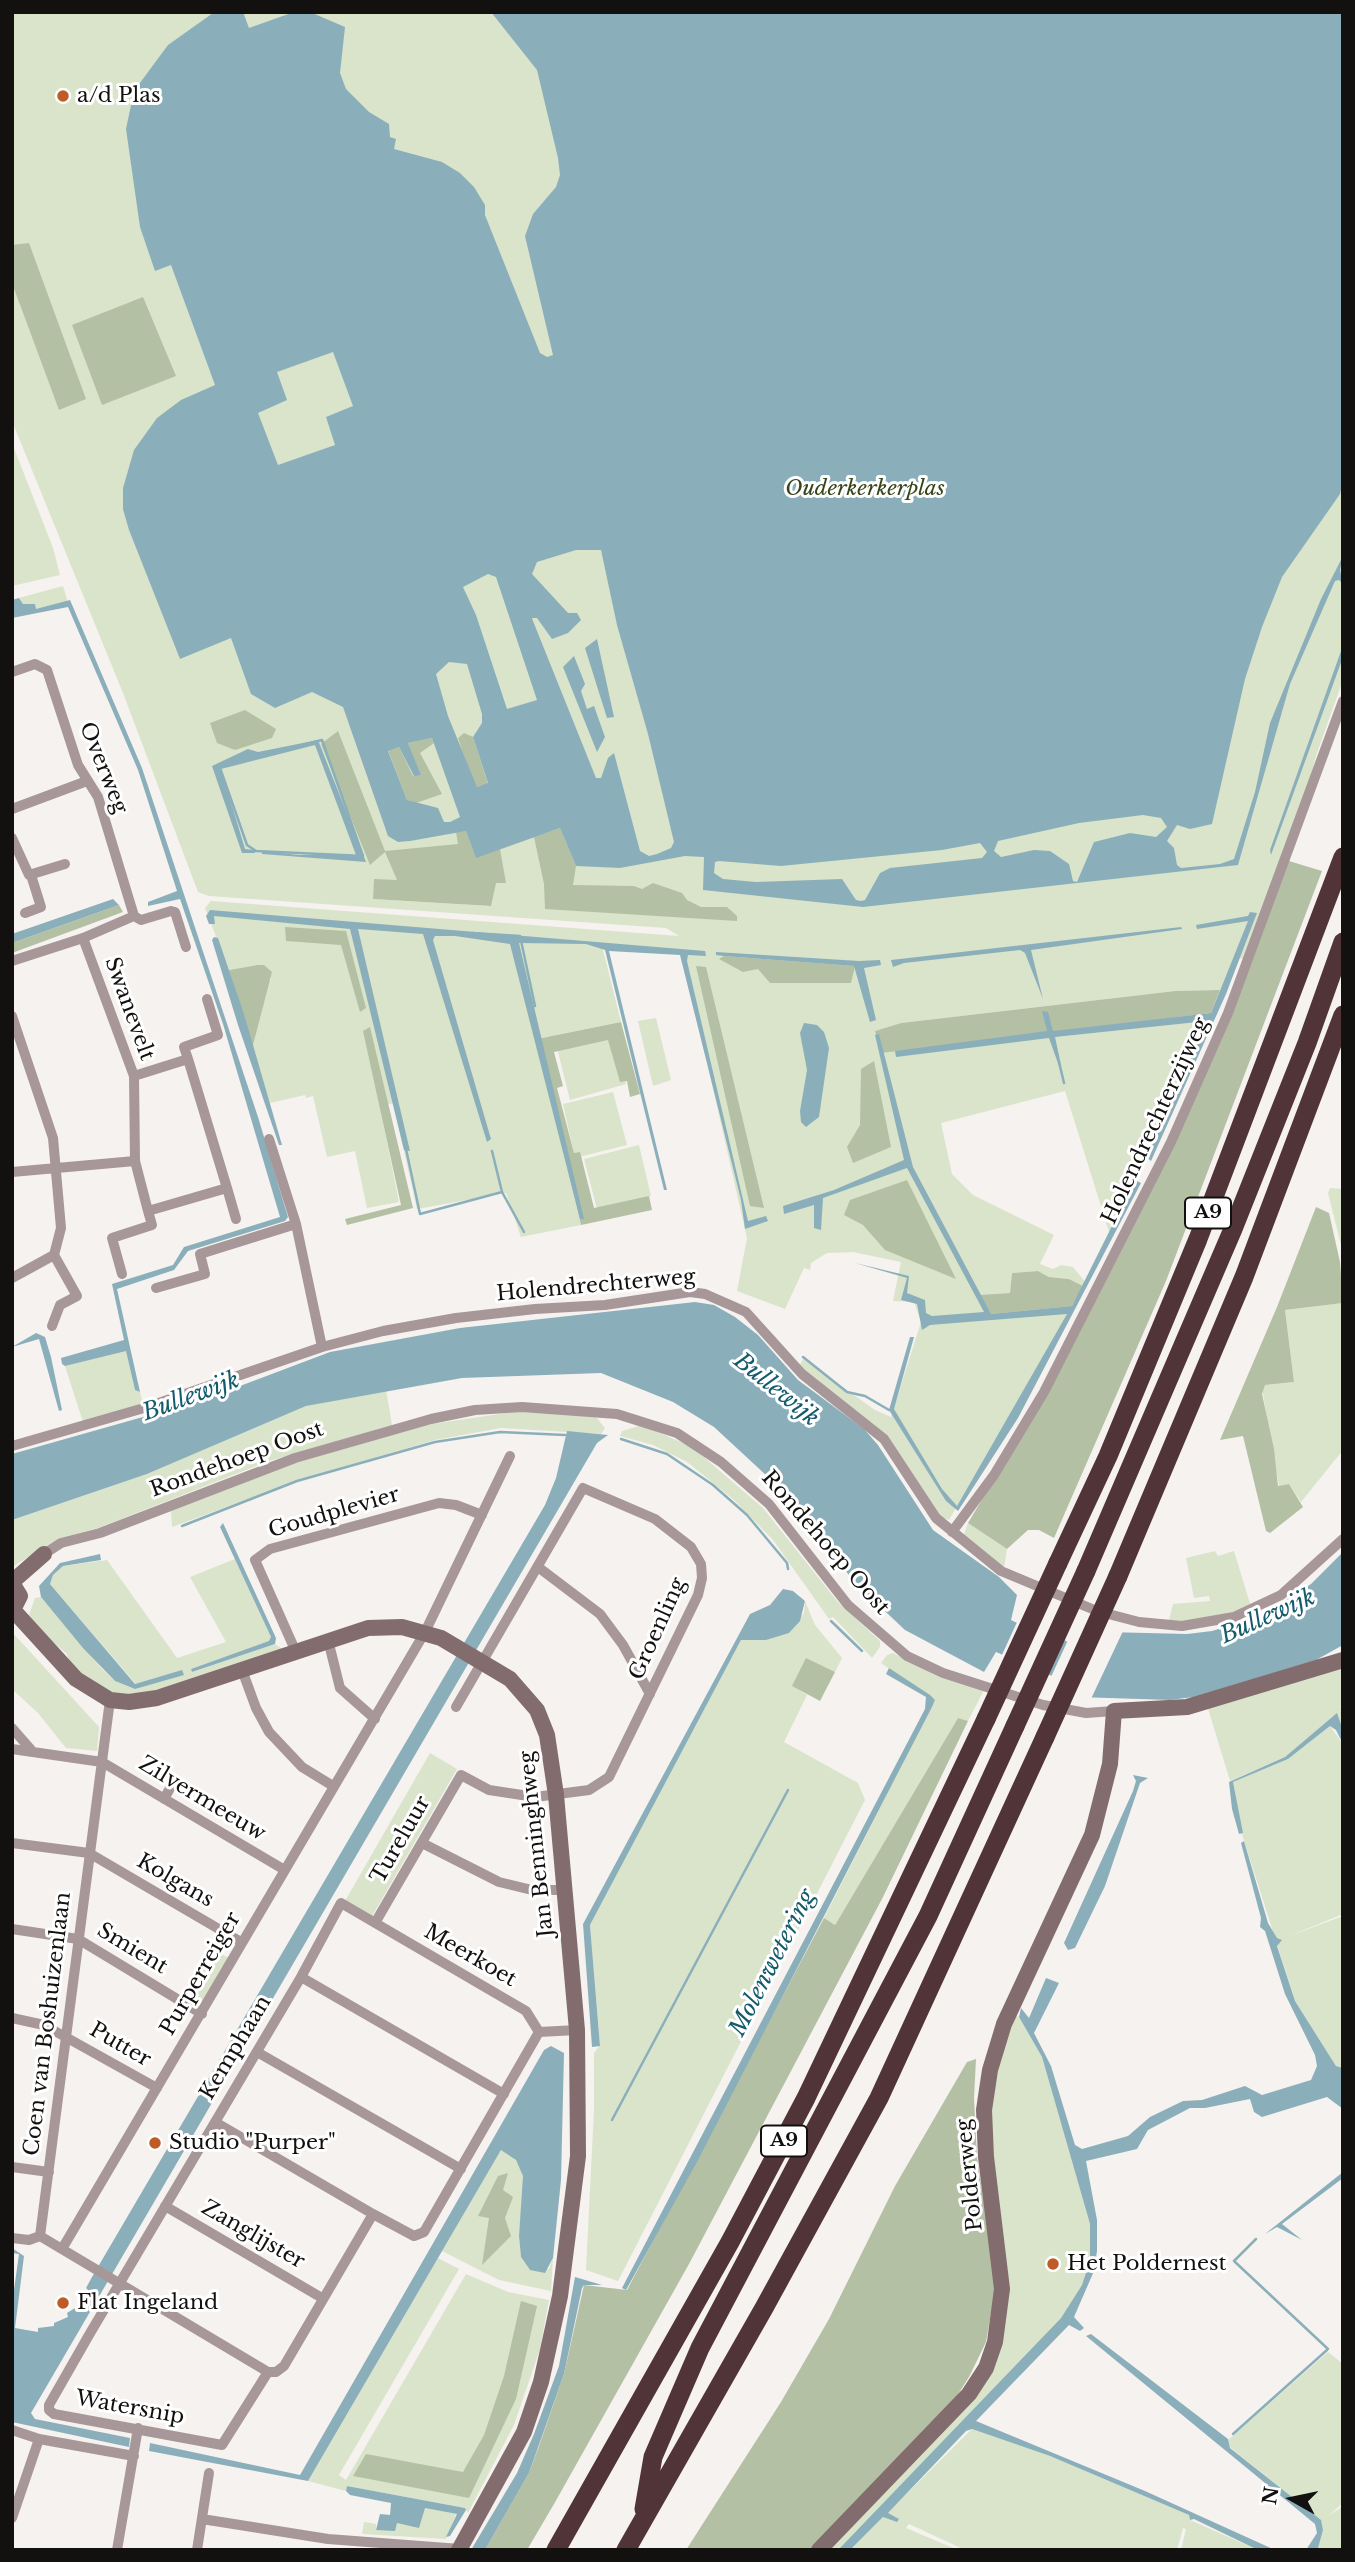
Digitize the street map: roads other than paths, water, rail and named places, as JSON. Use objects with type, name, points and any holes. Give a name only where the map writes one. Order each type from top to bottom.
[{"type":"highway","name":"A9","points":[[555,2550],[730,2242],[806,2098],[986,1719],[1108,1456],[1198,1238],[1343,857]]},
{"type":"highway","name":"A9","points":[[641,2524],[653,2457],[700,2348],[928,1916],[1086,1571],[1233,1229],[1307,1043],[1343,942]]},
{"type":"highway","name":"A9","points":[[626,2550],[879,2098],[1118,1576],[1244,1277],[1343,1015]]},
{"type":"street","name":"Overweg","points":[[12,672],[35,664],[47,670],[78,765],[98,797],[134,916]]},
{"type":"street","name":"Holendrechterzijweg","points":[[952,1532],[994,1475],[1044,1392],[1171,1142],[1228,1013],[1343,701]]},
{"type":"street","points":[[12,809],[87,781]]},
{"type":"street","points":[[13,845],[22,854],[41,907],[25,913]]},
{"type":"street","points":[[31,875],[65,864]]},
{"type":"street","points":[[12,961],[83,938],[134,916],[141,920],[175,912],[187,947]]},
{"type":"street","name":"Swanevelt","points":[[83,938],[134,1076],[188,1059],[184,1047],[218,1035],[206,999]]},
{"type":"street","points":[[12,1016],[53,1138],[61,1228],[60,1242],[54,1255],[12,1278]]},
{"type":"street","points":[[188,1059],[236,1219]]},
{"type":"street","points":[[122,1274],[112,1238],[152,1225],[135,1161],[134,1076]]},
{"type":"street","points":[[269,1139],[296,1224],[322,1346]]},
{"type":"street","points":[[12,1172],[135,1161]]},
{"type":"street","points":[[148,1211],[227,1188]]},
{"type":"street","points":[[156,1288],[205,1274],[200,1254],[296,1224]]},
{"type":"street","points":[[52,1326],[60,1305],[77,1296],[54,1255]]},
{"type":"street","name":"Holendrechterweg","points":[[12,1446],[144,1408],[322,1346],[456,1318],[605,1305],[674,1294],[705,1294],[746,1312],[802,1374],[884,1439],[928,1509],[952,1532],[1009,1577],[1114,1617],[1182,1626],[1234,1617],[1281,1595],[1343,1539]]},
{"type":"street","name":"Rondehoep Oost","points":[[12,1583],[44,1553],[61,1543],[100,1532],[295,1458],[431,1419],[475,1410],[522,1406],[617,1414],[677,1433],[721,1462],[769,1504],[848,1605],[907,1656],[943,1673],[1044,1705],[1086,1713],[1187,1707],[1343,1660]]},
{"type":"street","points":[[328,1640],[340,1688],[375,1719],[425,1632],[510,1456]]},
{"type":"street","name":"Groenling","points":[[456,1707],[583,1488],[655,1519],[691,1548],[701,1564],[702,1578],[698,1595],[609,1777],[589,1790],[514,1796],[489,1790],[461,1775]]},
{"type":"street","name":"Goudplevier","points":[[296,1652],[255,1560],[270,1549],[439,1503],[456,1505],[482,1515]]},
{"type":"street","points":[[538,1567],[600,1614],[624,1645],[650,1695]]},
{"type":"street","points":[[12,1583],[20,1597],[13,1612],[76,1679],[110,1700]]},
{"type":"street","name":"Jan Benninghweg","points":[[110,1700],[129,1702],[157,1698],[369,1628],[402,1627],[425,1632],[481,1661],[510,1679],[537,1710],[547,1735],[556,1794],[577,2031],[578,2156],[560,2296],[541,2382],[524,2432],[459,2549]]},
{"type":"street","points":[[242,1670],[256,1708],[269,1732],[302,1767],[332,1786]]},
{"type":"street","name":"Coen van Boshuizenlaan","points":[[40,2236],[110,1700]]},
{"type":"street","name":"Polderweg","points":[[819,2550],[969,2394],[986,2368],[995,2342],[1002,2289],[986,2157],[984,2110],[990,2070],[1004,2024],[1092,1835],[1110,1764],[1114,1712]]},
{"type":"street","name":"Purperreiger","points":[[62,2249],[240,1950],[241,1942],[332,1786],[375,1719]]},
{"type":"street","points":[[12,1728],[33,1752]]},
{"type":"street","points":[[12,1749],[102,1762]]},
{"type":"street","name":"Zilvermeeuw","points":[[102,1762],[283,1869]]},
{"type":"street","name":"Tureluur","points":[[375,1923],[461,1775]]},
{"type":"street","points":[[164,1799],[174,1781]]},
{"type":"street","points":[[12,1843],[89,1853]]},
{"type":"street","points":[[422,1843],[499,1882],[532,1890],[563,1890]]},
{"type":"street","name":"Kolgans","points":[[89,1853],[241,1942]]},
{"type":"street","name":"Meerkoet","points":[[341,1903],[526,2011],[539,2032]]},
{"type":"street","name":"Kemphaan","points":[[116,2281],[165,2206],[257,2052],[341,1903]]},
{"type":"street","points":[[12,1929],[78,1938]]},
{"type":"street","name":"Smient","points":[[78,1938],[202,2014]]},
{"type":"street","points":[[301,1978],[504,2094]]},
{"type":"street","name":"Putter","points":[[12,2018],[44,2025],[65,2035],[157,2088]]},
{"type":"street","points":[[215,2122],[414,2236],[424,2232],[539,2032],[577,2031]]},
{"type":"street","points":[[257,2052],[461,2169]]},
{"type":"street","points":[[12,2167],[49,2172]]},
{"type":"street","name":"Zanglijster","points":[[165,2206],[323,2298]]},
{"type":"street","points":[[12,2238],[29,2240],[40,2236],[268,2372],[276,2372],[284,2366],[373,2214]]},
{"type":"street","name":"Watersnip","points":[[116,2281],[49,2405],[49,2410],[54,2414],[222,2445],[268,2372]]},
{"type":"street","points":[[117,2550],[138,2428]]},
{"type":"street","points":[[12,2430],[39,2439],[134,2456]]},
{"type":"street","points":[[12,2518],[39,2439]]},
{"type":"street","points":[[197,2550],[209,2473]]},
{"type":"street","points":[[202,2519],[327,2539],[459,2549]]},
{"type":"street","points":[[321,2550],[327,2539]]},
{"type":"water","name":"Ouderkerkerplas","points":[[243,12],[249,28],[294,12],[310,12],[345,27],[340,73],[346,89],[369,112],[389,124],[390,137],[396,139],[394,149],[442,162],[460,173],[474,187],[485,205],[485,215],[540,353],[547,357],[553,355],[525,236],[533,214],[556,187],[560,175],[558,158],[537,70],[491,12],[1343,12],[1343,480],[1340,494],[1282,577],[1262,627],[1245,679],[1212,824],[1190,829],[1177,825],[1167,841],[1174,848],[1177,865],[1181,868],[1220,864],[1234,859],[1255,792],[1270,723],[1321,599],[1343,556],[1340,570],[1343,584],[1339,580],[1335,581],[1290,684],[1238,865],[863,907],[703,890],[704,857],[685,856],[620,868],[576,866],[560,828],[476,858],[466,831],[398,842],[388,836],[343,707],[312,692],[275,708],[251,694],[231,638],[180,659],[123,509],[123,488],[134,450],[157,418],[181,400],[215,385],[171,265],[155,271],[140,227],[126,129],[134,91],[168,45],[213,13]],"holes":[[[333,352],[353,406],[326,417],[335,445],[278,465],[258,413],[287,400],[277,372]],[[576,550],[601,550],[617,625],[648,734],[674,842],[671,848],[649,856],[640,851],[614,753],[608,758],[601,778],[596,778],[532,618],[537,618],[552,639],[568,633],[581,620],[577,613],[568,613],[532,574],[537,562]],[[488,574],[496,577],[537,700],[507,709],[476,615],[463,587]],[[449,662],[467,664],[482,714],[482,723],[473,737],[488,783],[477,787],[448,716],[436,674]],[[432,738],[460,817],[444,822],[438,808],[407,800],[388,751],[399,747],[414,776],[421,775],[408,743]],[[1143,815],[1161,818],[1167,827],[1156,837],[1130,833],[1094,842],[1077,882],[1073,881],[1069,864],[1050,851],[1034,850],[1001,857],[994,851],[998,841],[1079,823]],[[980,843],[987,852],[982,858],[890,868],[880,873],[865,900],[861,901],[856,900],[842,879],[756,882],[723,879],[714,873],[715,862],[719,861],[781,866],[942,850]]]},
{"type":"water","points":[[19,598],[23,604],[35,604],[36,609],[70,600],[142,768],[258,1117],[288,1217],[285,1221],[188,1251],[174,1270],[117,1289],[140,1392],[135,1390],[126,1351],[65,1366],[62,1364],[61,1358],[124,1340],[112,1284],[173,1265],[184,1247],[280,1217],[223,1024],[180,899],[148,906],[148,902],[177,891],[138,770],[68,607],[12,618],[12,600]]},
{"type":"water","points":[[597,639],[614,717],[607,718],[585,648]]},
{"type":"water","points":[[1341,651],[1343,657],[1271,855],[1270,850]]},
{"type":"water","points":[[574,656],[585,684],[581,691],[587,709],[594,706],[605,737],[597,752],[563,667]]},
{"type":"water","points":[[318,740],[366,862],[262,854],[262,851],[299,855],[356,855],[315,745],[221,769],[245,849],[255,850],[255,853],[242,853],[212,766],[248,749],[258,752]]},
{"type":"water","points":[[113,899],[119,905],[12,943],[12,934]]},
{"type":"water","points":[[210,910],[705,951],[706,956],[688,955],[687,961],[748,1221],[766,1216],[768,1221],[745,1229],[741,1200],[680,955],[609,951],[667,1190],[664,1190],[605,950],[586,944],[519,943],[584,1219],[580,1219],[510,944],[455,936],[435,936],[433,940],[491,1139],[487,1142],[423,934],[358,929],[410,1151],[404,1150],[350,929],[214,916],[215,924],[209,924],[206,916]]},
{"type":"water","points":[[1250,912],[1257,913],[1226,994],[1151,1161],[1145,1156],[1207,1021],[1055,1037],[1061,1065],[1059,1066],[1049,1038],[896,1057],[895,1051],[1047,1031],[1042,1011],[1048,1012],[1053,1031],[1211,1013],[1248,921],[1197,929],[1196,925],[1248,916]]},
{"type":"water","points":[[1182,929],[1031,950],[1043,999],[1025,953],[1020,950],[904,963],[893,967],[891,960]]},
{"type":"water","points":[[214,937],[218,938],[244,1014],[282,1145],[279,1145],[238,1025],[212,940]]},
{"type":"water","points":[[716,952],[880,960],[881,965],[864,968],[876,1020],[870,1022],[854,966],[724,956],[716,955]]},
{"type":"water","points":[[804,1023],[817,1025],[824,1032],[829,1048],[819,1117],[806,1127],[801,1122],[800,1111],[807,1070],[800,1033]]},
{"type":"water","points":[[879,1034],[913,1167],[991,1314],[1072,1306],[1135,1180],[1141,1183],[1018,1418],[958,1511],[946,1501],[889,1410],[910,1337],[914,1337],[894,1409],[942,1489],[957,1506],[1067,1314],[930,1325],[922,1330],[917,1304],[901,1300],[907,1278],[855,1263],[909,1276],[907,1293],[925,1300],[926,1313],[932,1316],[984,1312],[907,1168],[823,1198],[821,1230],[814,1228],[814,1205],[784,1214],[783,1206],[834,1190],[904,1160],[875,1035]]},
{"type":"water","name":"Bullewijk","points":[[695,1302],[714,1305],[735,1317],[758,1335],[798,1380],[864,1429],[878,1445],[933,1530],[999,1577],[1017,1595],[1011,1620],[1032,1630],[1036,1626],[1094,1655],[1106,1632],[1187,1634],[1212,1631],[1264,1615],[1311,1584],[1343,1552],[1343,1645],[1316,1660],[1193,1697],[1170,1700],[1078,1697],[1080,1688],[996,1652],[984,1672],[905,1630],[854,1582],[794,1501],[714,1427],[673,1402],[601,1373],[462,1378],[306,1406],[147,1474],[12,1520],[12,1454],[203,1400],[330,1352],[460,1328]]},
{"type":"water","points":[[36,1333],[45,1337],[51,1357],[62,1410],[59,1411],[39,1339],[12,1347]]},
{"type":"water","points":[[567,1431],[608,1435],[597,1443],[31,2413],[35,2419],[130,2438],[129,2447],[12,2422],[12,2304],[19,2254],[12,2253],[12,2248],[24,2256],[15,2328],[38,2332],[38,2328],[54,2326],[54,2323],[68,2317],[67,2313],[80,2305],[78,2302],[88,2290],[86,2288],[92,2277],[545,1505],[556,1478]]},
{"type":"water","points":[[223,1523],[276,1638],[275,1644],[192,1672],[191,1669],[269,1641],[271,1637],[220,1527]]},
{"type":"water","points":[[100,1554],[101,1560],[63,1566],[53,1575],[50,1584],[135,1684],[182,1670],[184,1675],[135,1689],[115,1681],[83,1648],[41,1597],[39,1586],[60,1563]]},
{"type":"water","points":[[783,1589],[793,1591],[805,1601],[800,1621],[789,1633],[766,1640],[741,1640],[590,1925],[600,2046],[592,2047],[583,1924],[750,1614],[770,1605]]},
{"type":"water","points":[[889,1668],[935,1700],[697,2162],[626,2290],[622,2288],[925,1709],[926,1697],[886,1674]]},
{"type":"water","points":[[1337,1713],[1343,1730],[1343,1744],[1336,1730],[1330,1726],[1288,1759],[1233,1782],[1243,1833],[1239,1834],[1232,1809],[1229,1782],[1285,1757]]},
{"type":"water","points":[[1133,1775],[1148,1778],[1140,1783],[1105,1886],[1075,1948],[1068,1950],[1064,1943],[1133,1791],[1136,1781]]},
{"type":"water","points":[[1244,1841],[1268,1923],[1277,1938],[1282,1940],[1277,1946],[1295,2001],[1336,2066],[1343,2068],[1343,2109],[1327,2097],[1262,2117],[1254,2112],[1250,2099],[1205,2108],[1190,2108],[1148,2130],[1137,2149],[1086,2161],[1097,2220],[1097,2251],[1094,2271],[1074,2317],[1084,2328],[1080,2331],[1069,2325],[976,2421],[1145,2491],[1275,2550],[1258,2550],[1194,2519],[1190,2520],[1189,2515],[1050,2456],[972,2429],[966,2431],[888,2513],[899,2519],[897,2522],[883,2517],[850,2550],[838,2550],[1061,2318],[1082,2285],[1090,2260],[1090,2224],[1042,2057],[1019,2017],[1021,2008],[1029,2018],[1046,1978],[1059,1983],[1034,2033],[1051,2066],[1075,2145],[1082,2149],[1128,2136],[1150,2117],[1183,2101],[1202,2100],[1245,2086],[1262,2095],[1311,2080],[1317,2066],[1315,2055],[1285,1994],[1265,1931],[1260,1927],[1261,1918],[1241,1843]]},
{"type":"water","points":[[551,2046],[564,2053],[561,2180],[553,2258],[545,2273],[530,2270],[521,2257],[519,2236],[523,2176],[516,2160],[501,2150],[308,2481],[149,2451],[150,2443],[300,2475],[544,2050]]},
{"type":"water","points":[[1343,2172],[1343,2178],[1282,2224],[1302,2240],[1277,2227],[1265,2234]]},
{"type":"water","points":[[575,2277],[602,2285],[584,2285],[582,2288],[564,2374],[529,2473],[485,2550],[471,2550],[517,2473],[534,2434],[559,2366]]},
{"type":"water","points":[[1091,2334],[1228,2439],[1230,2448],[1321,2520],[1323,2530],[1318,2548],[1306,2550],[1317,2533],[1315,2524],[1086,2336]]},
{"type":"water","points":[[347,2486],[466,2510],[450,2536],[446,2537],[457,2514],[425,2508],[419,2528],[397,2523],[395,2531],[376,2530],[380,2514],[390,2515],[391,2503],[350,2495],[346,2491]]},
{"type":"waterway","points":[[322,740],[363,856],[256,851],[247,845],[219,765],[322,740]]},
{"type":"waterway","points":[[472,933],[520,936],[535,1006]]},
{"type":"waterway","points":[[1059,1062],[1064,1083]]},
{"type":"waterway","points":[[406,1149],[420,1214],[502,1192]]},
{"type":"waterway","points":[[492,1151],[502,1192],[524,1232]]},
{"type":"waterway","points":[[803,1357],[847,1392],[865,1396],[889,1410]]},
{"type":"waterway","points":[[182,1526],[297,1481],[435,1442],[500,1432],[565,1435]]},
{"type":"waterway","points":[[621,1439],[667,1454],[713,1485],[747,1515],[787,1563],[788,1569]]},
{"type":"waterway","points":[[831,1621],[862,1651]]},
{"type":"waterway","points":[[612,2120],[788,1790]]},
{"type":"waterway","points":[[1256,2239],[1234,2261],[1328,2349]]},
{"type":"waterway","points":[[1233,2434],[1327,2350]]},
{"type":"place","name":"a/d Plas","points":[[63,96]]},
{"type":"place","name":"Studio \"Purper\"","points":[[155,2143]]},
{"type":"place","name":"Het Poldernest","points":[[1053,2264]]},
{"type":"place","name":"Flat Ingeland","points":[[63,2303]]},
{"type":"water label","name":"Molenwetering","points":[[773,1963]]}]
